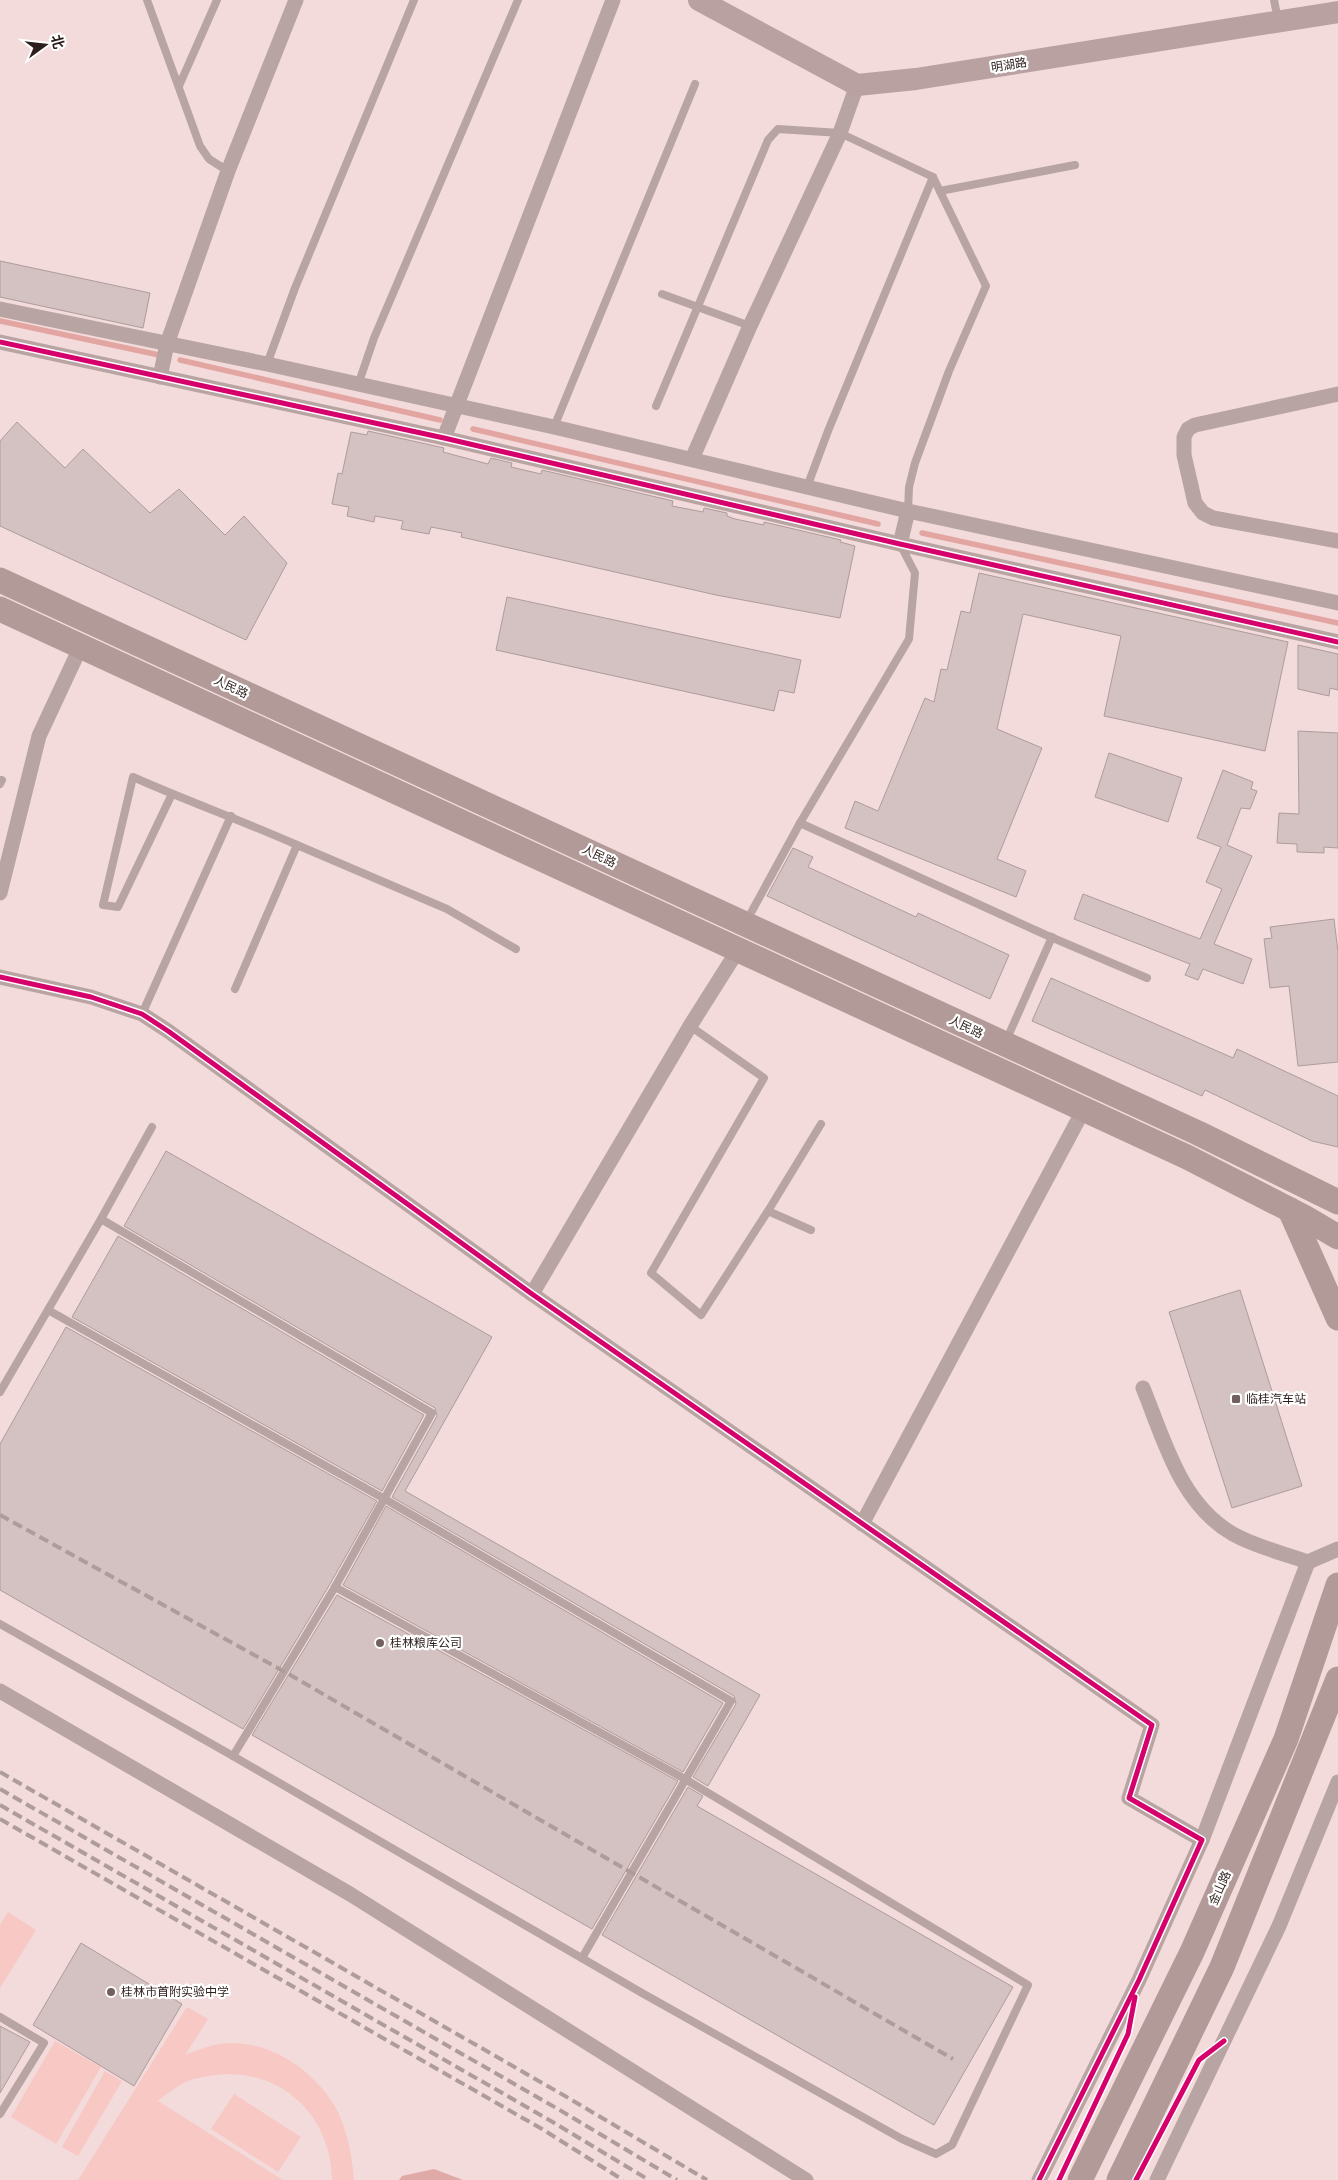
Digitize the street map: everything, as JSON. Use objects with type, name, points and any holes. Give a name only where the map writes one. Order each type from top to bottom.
[{"type":"main road","name":"人民路","points":[[0,580],[1198,1133],[1311,1187],[1338,1202]]},
{"type":"main road","name":"人民路","points":[[0,609],[1187,1157],[1338,1237]]},
{"type":"main road","points":[[1311,1187],[1338,1185]]},
{"type":"main road","points":[[1290,1210],[1338,1318]]},
{"type":"main road","name":"金山路","points":[[1080,2180],[1192,1952],[1286,1739],[1338,1586]]},
{"type":"main road","points":[[1119,2180],[1222,1967],[1338,1679]]},
{"type":"street","points":[[160,377],[167,344],[228,171],[296,0]]},
{"type":"street","points":[[444,438],[613,0]]},
{"type":"street","points":[[692,460],[750,326],[840,133],[857,85],[699,0]]},
{"type":"street","name":"明湖路","points":[[857,85],[916,79],[1338,12]]},
{"type":"street","points":[[0,310],[267,364],[554,427],[908,510],[1338,603]]},
{"type":"street","points":[[0,342],[444,438],[900,544],[1338,642]]},
{"type":"street","points":[[1338,394],[1195,425],[1188,429],[1183,445],[1195,503],[1203,513],[1213,518],[1338,541]]},
{"type":"street","points":[[900,544],[908,510]]},
{"type":"street","points":[[0,893],[39,736],[81,646]]},
{"type":"street","points":[[532,1294],[690,1026],[738,950]]},
{"type":"street","points":[[0,977],[91,997],[142,1014],[532,1294],[1152,1725],[1129,1798],[1202,1840]]},
{"type":"street","points":[[862,1524],[1084,1109]]},
{"type":"street","points":[[1143,1388],[1180,1477],[1196,1502],[1231,1533],[1249,1542],[1308,1562],[1338,1549]]},
{"type":"street","points":[[1039,2180],[1139,1980],[1202,1840],[1308,1562]]},
{"type":"street","points":[[0,1691],[350,1894],[806,2180]]},
{"type":"street","points":[[1164,2178],[1279,1926],[1338,1782]]},
{"type":"lane","points":[[148,0],[204,153],[209,160],[228,171]]},
{"type":"lane","points":[[179,86],[217,0]]},
{"type":"lane","points":[[267,364],[294,288],[414,0]]},
{"type":"lane","points":[[358,385],[374,338],[518,0]]},
{"type":"lane","points":[[1274,0],[1278,22]]},
{"type":"lane","points":[[554,427],[695,84]]},
{"type":"lane","points":[[656,406],[696,306],[773,132],[778,129],[840,133],[933,177],[986,286],[950,371],[915,463],[908,487],[908,510]]},
{"type":"lane","points":[[940,190],[1075,165]]},
{"type":"lane","points":[[807,487],[828,431],[933,177]]},
{"type":"lane","points":[[662,294],[750,326]]},
{"type":"lane","points":[[745,924],[800,824],[909,639],[915,573],[900,544]]},
{"type":"lane","points":[[172,794],[118,907],[103,905],[133,777],[172,794],[232,816],[447,909],[516,949]]},
{"type":"lane","points":[[142,1014],[232,816]]},
{"type":"lane","points":[[800,824],[1148,978]]},
{"type":"lane","points":[[235,989],[297,845]]},
{"type":"lane","points":[[1004,1044],[1052,937]]},
{"type":"lane","points":[[690,1026],[764,1078],[651,1273],[701,1315],[768,1212],[821,1124]]},
{"type":"lane","points":[[0,1392],[102,1219],[152,1127]]},
{"type":"lane","points":[[768,1212],[811,1230]]},
{"type":"lane","points":[[102,1219],[432,1413],[335,1587],[233,1756]]},
{"type":"lane","points":[[48,1310],[383,1498],[731,1701],[582,1958]]},
{"type":"lane","points":[[0,1624],[902,2139],[936,2154],[952,2146],[1028,1985],[685,1779],[335,1587]]},
{"type":"lane","points":[[0,2017],[44,2043],[0,2114]]},
{"type":"shaded area","points":[[8,1912],[36,1930],[0,1988],[0,1925]]},
{"type":"shaded area","points":[[187,2007],[208,2019],[185,2055],[218,2044],[244,2044],[259,2047],[287,2059],[322,2088],[341,2118],[350,2149],[354,2180],[332,2180],[329,2156],[322,2133],[310,2114],[295,2098],[277,2086],[256,2078],[233,2074],[190,2080],[158,2101],[283,2180],[78,2180]]},
{"type":"shaded area","points":[[55,2041],[101,2067],[56,2144],[11,2117]]},
{"type":"shaded area","points":[[105,2071],[122,2081],[78,2156],[62,2147]]},
{"type":"shaded area","points":[[234,2094],[301,2137],[278,2172],[211,2129]]},
{"type":"shaded area","points":[[434,2169],[463,2180],[399,2180],[402,2176]]},
{"type":"building","points":[[0,261],[150,293],[143,328],[0,297]]},
{"type":"building","points":[[17,422],[65,468],[83,449],[150,513],[179,489],[225,535],[244,516],[287,563],[246,640],[0,526],[0,441]]},
{"type":"building","points":[[368,431],[444,448],[443,452],[488,464],[491,458],[512,463],[511,467],[541,474],[542,470],[673,501],[672,506],[703,512],[704,508],[727,513],[727,516],[735,519],[764,525],[764,522],[841,540],[840,542],[855,546],[840,618],[716,595],[461,537],[462,533],[431,527],[429,534],[401,529],[403,521],[375,516],[374,522],[347,516],[349,507],[332,504],[338,473],[342,474],[351,432],[367,435]]},
{"type":"building","points":[[979,573],[1288,642],[1265,751],[1104,716],[1121,636],[1023,614],[997,729],[1042,748],[997,859],[1026,871],[1016,897],[845,828],[855,801],[878,811],[925,698],[934,702],[941,669],[947,670],[961,611],[970,613]]},
{"type":"building","points":[[507,597],[801,660],[794,693],[779,690],[774,711],[496,650]]},
{"type":"building","points":[[1298,645],[1338,654],[1338,690],[1330,688],[1329,696],[1298,689]]},
{"type":"building","points":[[1298,731],[1338,733],[1338,848],[1324,847],[1324,853],[1297,852],[1297,844],[1277,843],[1279,813],[1299,814]]},
{"type":"building","points":[[1109,753],[1182,778],[1168,822],[1095,797]]},
{"type":"building","points":[[1223,770],[1253,782],[1251,789],[1257,791],[1250,809],[1241,808],[1227,845],[1252,856],[1214,944],[1252,959],[1243,984],[1203,969],[1198,980],[1185,975],[1190,964],[1074,919],[1083,894],[1200,939],[1222,889],[1206,882],[1221,847],[1197,838]]},
{"type":"building","points":[[793,848],[813,857],[808,867],[916,917],[918,913],[1009,955],[990,999],[767,896]]},
{"type":"building","points":[[1334,919],[1338,952],[1338,1062],[1298,1066],[1289,986],[1270,988],[1264,939],[1272,938],[1270,927]]},
{"type":"building","points":[[1051,978],[1233,1058],[1237,1049],[1338,1096],[1338,1147],[1312,1141],[1205,1090],[1202,1096],[1032,1021]]},
{"type":"building","points":[[166,1151],[492,1337],[405,1491],[760,1695],[708,1786],[693,1777],[736,1704],[734,1696],[392,1497],[437,1416],[435,1408],[124,1226]]},
{"type":"building","points":[[118,1236],[424,1415],[382,1491],[72,1317]]},
{"type":"building","name":"临桂汽车站","points":[[1240,1290],[1302,1486],[1232,1508],[1169,1312]]},
{"type":"building","points":[[66,1327],[377,1501],[330,1584],[243,1729],[0,1590],[0,1444]]},
{"type":"building","points":[[386,1506],[723,1703],[683,1772],[343,1585]]},
{"type":"building","points":[[337,1595],[678,1781],[592,1929],[252,1735]]},
{"type":"building","points":[[688,1787],[703,1796],[697,1806],[1013,1987],[934,2125],[602,1935]]},
{"type":"building","points":[[81,1943],[182,2004],[134,2086],[33,2025]]},
{"type":"building","points":[[0,2026],[30,2042],[0,2093]]},
{"type":"waterway","points":[[0,321],[159,355]]},
{"type":"waterway","points":[[180,360],[440,420]]},
{"type":"waterway","points":[[473,429],[878,524]]},
{"type":"waterway","points":[[922,533],[1338,623]]},
{"type":"railway","points":[[0,1515],[285,1672],[953,2059]]},
{"type":"railway","points":[[0,1772],[565,2096],[707,2180]]},
{"type":"railway","points":[[0,1789],[558,2109],[677,2180]]},
{"type":"railway","points":[[0,1805],[551,2121],[649,2180]]},
{"type":"railway","points":[[0,1819],[542,2129],[623,2180]]},
{"type":"cycle path","points":[[0,342],[444,438],[900,544],[1338,642]]},
{"type":"cycle path","points":[[0,977],[91,997],[142,1014],[532,1294],[1152,1725],[1129,1798],[1202,1840],[1139,1980],[1039,2180]]},
{"type":"cycle path","points":[[1059,2180],[1128,2034],[1135,1997]]},
{"type":"cycle path","points":[[1136,2180],[1199,2060],[1224,2041]]},
{"type":"place","name":"临桂汽车站","points":[[1236,1399]]},
{"type":"place","name":"桂林粮库公司","points":[[380,1643]]},
{"type":"place","name":"桂林市首附实验中学","points":[[111,1992]]}]
